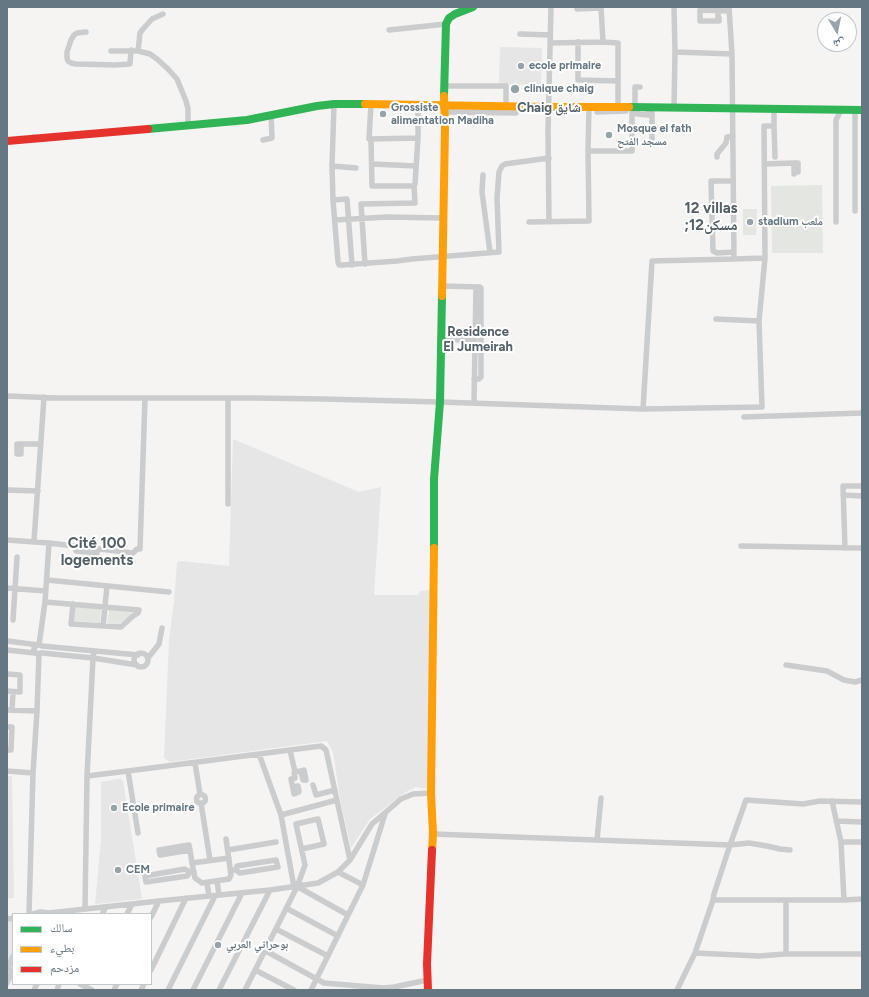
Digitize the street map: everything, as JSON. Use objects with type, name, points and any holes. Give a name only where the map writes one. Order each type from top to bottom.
[{"type":"main road","points":[[428,990],[432,834],[431,792],[434,479],[440,402],[446,24],[449,18],[455,14],[473,7]]},
{"type":"main road","points":[[7,136],[188,122],[247,120],[271,114],[334,104],[418,104],[445,109],[506,106],[858,110]]},
{"type":"main road","points":[[7,141],[188,122]]},
{"type":"street","points":[[549,222],[548,107],[551,7]]},
{"type":"street","points":[[674,7],[674,107]]},
{"type":"street","points":[[576,10],[601,8],[603,42]]},
{"type":"street","points":[[718,10],[729,9],[732,54],[734,259]]},
{"type":"street","points":[[86,32],[77,33],[74,35],[68,52],[68,61],[76,64],[130,64],[140,33],[152,19],[163,14]]},
{"type":"street","points":[[389,30],[446,24]]},
{"type":"street","points":[[520,34],[550,35]]},
{"type":"street","points":[[578,42],[578,80],[618,81]]},
{"type":"street","points":[[550,43],[618,43],[618,81],[630,107]]},
{"type":"street","points":[[111,51],[135,51],[150,54],[168,69],[177,79],[186,101],[188,109],[188,122]]},
{"type":"street","points":[[675,52],[732,54]]},
{"type":"street","points":[[444,86],[506,86],[506,106]]},
{"type":"street","points":[[588,151],[632,151],[630,107],[635,87],[640,87]]},
{"type":"street","points":[[334,104],[332,166],[333,200],[338,262],[339,265],[342,266],[499,252],[496,198],[499,172],[502,166],[505,164],[549,158]]},
{"type":"street","points":[[371,104],[369,139],[371,139],[372,186],[414,186]]},
{"type":"street","points":[[365,264],[361,204],[415,203],[414,186],[418,138],[418,104]]},
{"type":"street","points":[[445,109],[516,113],[516,107]]},
{"type":"street","points":[[529,222],[589,221],[588,151],[593,107]]},
{"type":"street","points":[[650,107],[652,140]]},
{"type":"street","points":[[774,108],[775,158]]},
{"type":"street","points":[[836,222],[836,120],[841,110]]},
{"type":"street","points":[[856,211],[858,110]]},
{"type":"street","points":[[263,140],[272,138],[271,114]]},
{"type":"street","points":[[7,396],[58,398],[228,398],[440,402],[643,409],[762,407],[759,321],[765,258],[764,126],[774,126]]},
{"type":"street","points":[[717,157],[717,154],[724,146],[727,137],[733,136]]},
{"type":"street","points":[[371,139],[418,138]]},
{"type":"street","points":[[765,164],[771,166],[786,163],[786,166],[794,169]]},
{"type":"street","points":[[372,164],[416,166]]},
{"type":"street","points":[[332,166],[356,168]]},
{"type":"street","points":[[483,175],[482,192],[490,252]]},
{"type":"street","points":[[733,181],[711,181],[713,250],[717,253],[734,252]]},
{"type":"street","points":[[333,200],[347,199],[352,265]]},
{"type":"street","points":[[335,220],[405,217],[443,218]]},
{"type":"street","points":[[643,409],[652,261],[765,258]]},
{"type":"street","points":[[442,286],[481,287],[481,377],[479,379],[474,379]]},
{"type":"street","points":[[474,403],[476,287]]},
{"type":"street","points":[[716,319],[759,321]]},
{"type":"street","points":[[441,340],[475,340]]},
{"type":"street","points":[[34,541],[38,491],[38,444],[44,397]]},
{"type":"street","points":[[7,540],[34,541],[133,553],[137,549],[140,549],[145,398]]},
{"type":"street","points":[[228,398],[228,504]]},
{"type":"street","points":[[744,417],[862,413]]},
{"type":"street","points":[[24,444],[27,440],[36,441],[38,444]]},
{"type":"street","points":[[845,548],[843,486],[862,486]]},
{"type":"street","points":[[7,490],[38,491]]},
{"type":"street","points":[[843,495],[862,496]]},
{"type":"street","points":[[39,646],[45,602],[49,543]]},
{"type":"street","points":[[742,546],[862,548]]},
{"type":"street","points":[[13,620],[17,557]]},
{"type":"street","points":[[46,580],[169,592]]},
{"type":"street","points":[[103,626],[107,586]]},
{"type":"street","points":[[7,588],[46,591]]},
{"type":"street","points":[[45,602],[73,604],[139,610],[138,613],[127,620],[121,627],[72,624],[73,604]]},
{"type":"street","points":[[7,650],[93,658],[142,667],[147,664],[148,658],[159,644],[162,628]]},
{"type":"street","points":[[7,641],[39,646],[138,655],[144,654],[148,658]]},
{"type":"street","points":[[39,646],[34,648],[34,651],[39,653]]},
{"type":"street","points":[[39,646],[44,650],[39,653]]},
{"type":"street","points":[[81,911],[94,651]]},
{"type":"street","points":[[29,913],[33,773],[39,653]]},
{"type":"street","points":[[137,665],[135,660],[138,655]]},
{"type":"street","points":[[786,665],[827,671],[844,680],[854,682],[862,680]]},
{"type":"street","points":[[7,674],[20,676],[20,692],[10,691],[10,710],[37,711]]},
{"type":"street","points":[[7,727],[12,727],[11,750],[7,750]]},
{"type":"street","points":[[87,776],[321,746],[326,750],[350,860]]},
{"type":"street","points":[[290,750],[298,772],[294,773],[295,778],[291,779],[293,788]]},
{"type":"street","points":[[258,754],[281,815],[296,887],[348,915]]},
{"type":"street","points":[[195,763],[200,794],[196,796],[196,801],[201,804],[210,860]]},
{"type":"street","points":[[7,770],[33,773]]},
{"type":"street","points":[[128,771],[138,833]]},
{"type":"street","points":[[313,785],[316,795],[335,790]]},
{"type":"street","points":[[40,913],[81,911],[132,904],[296,887],[318,883],[338,872],[350,860],[372,824],[401,799],[413,794],[431,792]]},
{"type":"street","points":[[597,840],[601,798]]},
{"type":"street","points":[[281,815],[337,800]]},
{"type":"street","points":[[677,990],[695,953],[746,800],[803,804],[820,801],[862,802]]},
{"type":"street","points":[[832,801],[841,842],[844,900]]},
{"type":"street","points":[[311,990],[363,885],[385,813]]},
{"type":"street","points":[[245,990],[276,929],[305,865],[296,824],[318,819],[324,844],[302,849]]},
{"type":"street","points":[[836,821],[862,822]]},
{"type":"street","points":[[432,834],[730,845],[749,844],[790,850]]},
{"type":"street","points":[[190,850],[160,855],[159,850],[189,845],[190,850],[192,863],[192,872],[195,878],[202,883],[229,879],[233,870],[229,858],[226,839]]},
{"type":"street","points":[[228,850],[276,842]]},
{"type":"street","points":[[841,842],[862,842]]},
{"type":"street","points":[[192,863],[229,858]]},
{"type":"street","points":[[276,860],[278,867],[240,873],[233,870],[238,866],[276,860]]},
{"type":"street","points":[[185,869],[192,872],[187,876],[146,882],[145,876],[185,869]]},
{"type":"street","points":[[338,872],[363,885]]},
{"type":"street","points":[[176,990],[169,988],[214,896],[217,881]]},
{"type":"street","points":[[207,883],[214,896]]},
{"type":"street","points":[[219,990],[270,890]]},
{"type":"street","points":[[193,990],[242,893]]},
{"type":"street","points":[[152,968],[186,898]]},
{"type":"street","points":[[713,900],[862,899]]},
{"type":"street","points":[[786,900],[786,954]]},
{"type":"street","points":[[152,915],[159,901]]},
{"type":"street","points":[[128,913],[132,904]]},
{"type":"street","points":[[103,913],[106,907]]},
{"type":"street","points":[[286,908],[338,936]]},
{"type":"street","points":[[276,929],[328,956]]},
{"type":"street","points":[[264,950],[324,983],[383,988],[428,980]]},
{"type":"street","points":[[695,953],[759,956],[786,954],[862,954]]},
{"type":"street","points":[[7,970],[12,958]]},
{"type":"street","points":[[255,970],[294,990]]},
{"type":"street","points":[[7,983],[12,972]]},
{"type":"shaded area","name":"ecole primaire","points":[[500,47],[542,48],[541,85],[499,84]]},
{"type":"shaded area","points":[[822,185],[823,253],[772,253],[771,186]]},
{"type":"shaded area","name":"stadium ملعب","points":[[743,209],[757,209],[756,235],[743,235]]},
{"type":"shaded area","points":[[233,439],[359,492],[381,487],[374,595],[418,595],[420,591],[430,590],[429,785],[426,789],[416,787],[406,792],[370,819],[351,848],[340,799],[333,752],[327,741],[170,762],[164,758],[169,640],[177,563],[180,561],[229,566]]},
{"type":"shaded area","points":[[75,607],[101,609],[100,623],[74,621]]},
{"type":"shaded area","points":[[109,610],[131,612],[132,614],[119,624],[107,623]]},
{"type":"shaded area","points":[[7,776],[12,776],[14,898],[7,898]]},
{"type":"shaded area","name":"CEM","points":[[121,779],[123,781],[142,899],[95,904],[101,840],[101,782]]},
{"type":"shaded area","points":[[12,920],[12,968],[7,980],[7,921]]},
{"type":"traffic: fast","points":[[444,96],[446,24],[449,18],[455,14],[473,7]]},
{"type":"traffic: fast","points":[[148,129],[247,120],[334,104],[365,104]]},
{"type":"traffic: fast","points":[[629,107],[862,110]]},
{"type":"traffic: fast","points":[[434,548],[434,479],[440,402],[442,296]]},
{"type":"traffic: slow","points":[[442,296],[445,128],[444,96]]},
{"type":"traffic: slow","points":[[365,104],[629,107]]},
{"type":"traffic: slow","points":[[432,850],[433,834],[431,793],[434,548]]},
{"type":"traffic: jam","points":[[7,141],[148,129]]},
{"type":"traffic: jam","points":[[428,990],[427,964],[432,850]]},
{"type":"place","name":"ecole primaire","points":[[521,66]]},
{"type":"place","name":"clinique chaig","points":[[515,89]]},
{"type":"place","name":"Grossiste alimentation Madiha","points":[[383,114]]},
{"type":"place","name":"Mosque el fath مسجد الفتح","points":[[609,135]]},
{"type":"place","name":"stadium ملعب","points":[[750,222]]},
{"type":"place","name":"Ecole primaire","points":[[114,808]]},
{"type":"place","name":"CEM","points":[[118,870]]},
{"type":"place","name":"بوحراتي العربي","points":[[218,945]]},
{"type":"district","name":"Chaig شايق","points":[[549,108]]},
{"type":"district","name":"12 villas ;12مسكن","points":[[711,218]]},
{"type":"district","name":"Residence El Jumeirah","points":[[478,340]]},
{"type":"district","name":"Cité 100 logements","points":[[97,552]]}]
